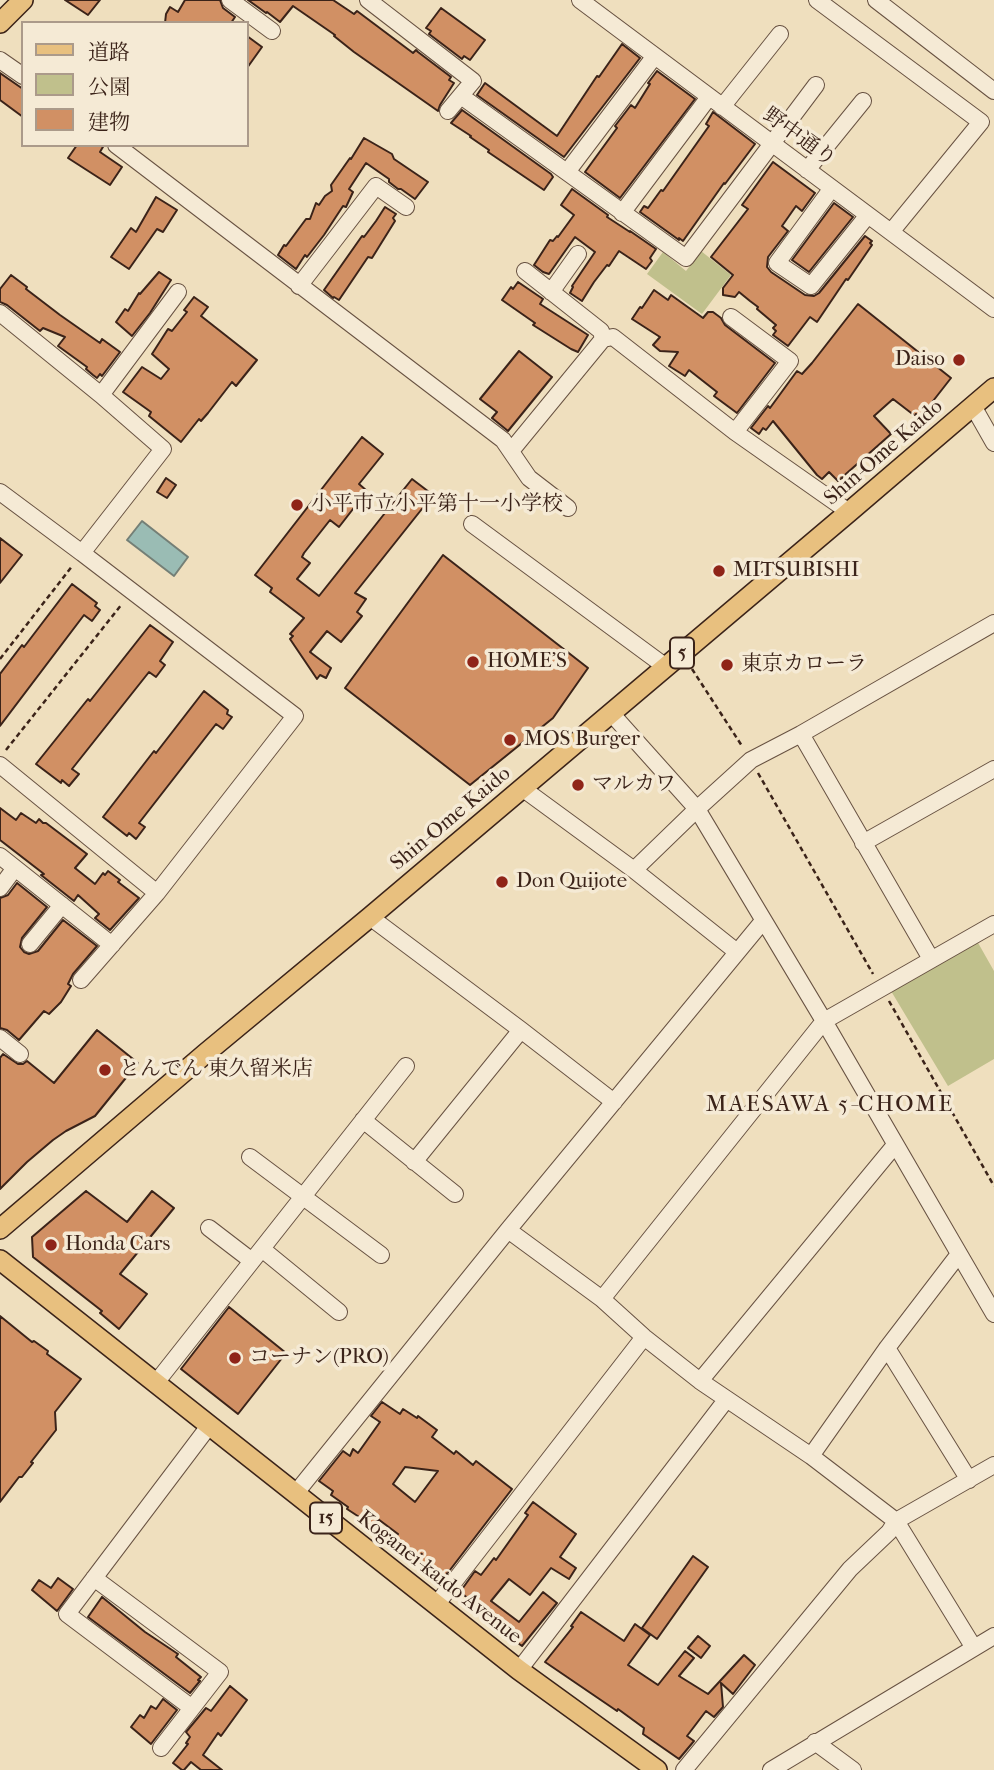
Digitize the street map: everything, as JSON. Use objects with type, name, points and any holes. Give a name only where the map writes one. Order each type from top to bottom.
[{"type":"main road","points":[[0,23],[23,0]]},
{"type":"main road","name":"Shin-Ome Kaido","points":[[0,1229],[994,387]]},
{"type":"main road","name":"Koganei-kaido Avenue","points":[[0,1260],[519,1670],[657,1770]]},
{"type":"street","points":[[230,0],[272,31]]},
{"type":"street","points":[[368,0],[473,81],[448,111]]},
{"type":"street","name":"野中通り","points":[[580,0],[994,309]]},
{"type":"street","points":[[817,0],[981,122],[891,232]]},
{"type":"street","points":[[876,0],[994,91]]},
{"type":"street","points":[[622,212],[715,102],[780,34]]},
{"type":"street","points":[[567,172],[654,57]]},
{"type":"street","points":[[0,60],[21,75]]},
{"type":"street","points":[[461,96],[685,258],[816,85]]},
{"type":"street","points":[[807,170],[863,101]]},
{"type":"street","points":[[119,147],[503,440],[529,478],[568,508]]},
{"type":"street","points":[[299,286],[376,186],[406,206]]},
{"type":"street","points":[[832,188],[778,263],[811,286],[868,215]]},
{"type":"street","points":[[551,292],[578,254]]},
{"type":"street","points":[[526,271],[601,331],[603,339]]},
{"type":"street","points":[[101,395],[178,292]]},
{"type":"street","points":[[0,313],[163,449],[82,553]]},
{"type":"street","points":[[731,317],[790,361],[735,432]]},
{"type":"street","points":[[511,451],[603,339],[613,337],[735,432],[849,512]]},
{"type":"street","points":[[972,406],[994,443]]},
{"type":"street","points":[[0,492],[295,716],[157,892],[81,979]]},
{"type":"street","points":[[472,524],[666,667]]},
{"type":"street","points":[[634,870],[751,760],[994,624]]},
{"type":"street","points":[[611,713],[698,808],[994,1314]]},
{"type":"street","points":[[801,734],[931,959]]},
{"type":"street","points":[[0,765],[157,892]]},
{"type":"street","points":[[863,844],[994,769]]},
{"type":"street","points":[[522,788],[634,870],[737,952]]},
{"type":"street","points":[[0,856],[113,945]]},
{"type":"street","points":[[0,888],[15,868]]},
{"type":"street","points":[[30,944],[62,905]]},
{"type":"street","points":[[370,917],[614,1102]]},
{"type":"street","points":[[295,1494],[763,921]]},
{"type":"street","points":[[602,1299],[824,1021],[994,924]]},
{"type":"street","points":[[414,1162],[521,1030]]},
{"type":"street","points":[[0,1038],[20,1054]]},
{"type":"street","points":[[155,1384],[406,1066]]},
{"type":"street","points":[[363,1120],[455,1194]]},
{"type":"street","points":[[700,1381],[895,1145]]},
{"type":"street","points":[[250,1157],[382,1255]]},
{"type":"street","points":[[209,1228],[257,1255],[339,1312]]},
{"type":"street","points":[[508,1230],[602,1299],[644,1337],[700,1381],[811,1456],[896,1521],[974,1648]]},
{"type":"street","points":[[811,1456],[887,1348],[959,1254]]},
{"type":"street","points":[[436,1605],[644,1337]]},
{"type":"street","points":[[887,1348],[969,1480]]},
{"type":"street","points":[[519,1670],[726,1400]]},
{"type":"street","points":[[192,1708],[67,1614],[209,1426]]},
{"type":"street","points":[[684,1770],[849,1569],[889,1532],[896,1521],[994,1465]]},
{"type":"street","points":[[94,1578],[220,1672],[161,1748]]},
{"type":"street","points":[[771,1770],[994,1636]]},
{"type":"street","points":[[815,1742],[853,1770]]},
{"type":"path","points":[[0,659],[82,553]]},
{"type":"path","points":[[0,758],[132,591]]},
{"type":"path","points":[[692,669],[751,760],[994,1186]]},
{"type":"green space","points":[[701,251],[731,275],[702,314],[647,274],[663,252],[686,271]]},
{"type":"green space","points":[[977,941],[994,971],[994,1059],[948,1086],[891,991]]},
{"type":"water","points":[[142,521],[188,557],[174,576],[127,540]]},
{"type":"building","points":[[65,0],[100,0],[88,15]]},
{"type":"building","points":[[185,0],[220,0],[223,8],[235,17],[232,21],[165,21],[170,7],[178,12]]},
{"type":"building","points":[[248,0],[333,0],[354,14],[357,11],[413,53],[416,50],[451,77],[449,80],[454,83],[438,111],[293,6],[280,22]]},
{"type":"building","points":[[441,8],[485,40],[470,60],[464,56],[462,59],[429,34],[431,31],[426,28]]},
{"type":"building","points":[[248,37],[262,47],[248,67]]},
{"type":"building","points":[[622,44],[640,58],[564,157],[477,95],[485,83],[557,136]]},
{"type":"building","points":[[657,71],[695,99],[620,198],[585,172],[631,105],[635,108]]},
{"type":"building","points":[[0,73],[21,88],[21,116],[0,100]]},
{"type":"building","points":[[462,110],[551,174],[553,177],[544,190],[451,123]]},
{"type":"building","points":[[713,112],[755,144],[683,241],[640,212],[644,206],[648,208],[661,190],[663,191],[709,126],[706,124]]},
{"type":"building","points":[[364,138],[392,154],[394,159],[428,182],[415,199],[366,163],[349,189],[353,192],[346,207],[343,206],[324,235],[296,269],[278,255],[306,219],[310,219],[316,203],[319,205],[332,191],[331,185]]},
{"type":"building","points":[[76,147],[103,147],[100,152],[122,167],[110,185],[68,158]]},
{"type":"building","points":[[773,162],[815,193],[802,211],[796,206],[782,226],[788,231],[768,257],[767,267],[771,272],[805,295],[814,296],[865,236],[872,241],[872,245],[817,322],[810,317],[788,346],[773,335],[776,325],[739,292],[735,297],[723,295],[723,288],[733,275],[711,257],[748,209],[742,205]]},
{"type":"building","points":[[572,189],[608,215],[607,217],[656,249],[646,269],[619,251],[582,301],[570,293],[595,252],[575,237],[549,274],[534,265],[550,240],[558,237],[574,215],[561,205]]},
{"type":"building","points":[[156,197],[177,210],[163,232],[157,229],[129,269],[111,257],[131,228],[136,232]]},
{"type":"building","points":[[834,203],[853,217],[809,272],[792,260]]},
{"type":"building","points":[[385,207],[396,214],[393,218],[395,221],[372,258],[368,257],[339,300],[333,298],[324,290]]},
{"type":"building","points":[[159,272],[171,280],[132,336],[116,322]]},
{"type":"building","points":[[11,275],[60,315],[100,343],[102,339],[120,352],[102,376],[100,374],[97,378],[87,367],[58,346],[65,337],[43,328],[40,331],[0,302],[0,289]]},
{"type":"building","points":[[518,282],[543,299],[540,304],[588,335],[578,352],[533,325],[535,323],[502,300]]},
{"type":"building","points":[[654,290],[668,300],[671,295],[703,318],[708,312],[713,312],[725,325],[775,363],[737,413],[714,396],[717,392],[689,370],[685,376],[669,366],[678,352],[660,351],[653,345],[660,337],[632,319]]},
{"type":"building","points":[[194,297],[208,307],[201,316],[257,360],[236,386],[232,382],[181,442],[149,416],[151,412],[123,392],[142,367],[161,379],[169,369],[152,354],[168,329],[172,331],[187,312],[184,310]]},
{"type":"building","points":[[858,304],[951,378],[919,419],[893,399],[874,416],[891,434],[838,481],[829,472],[822,479],[773,421],[759,434],[751,428],[768,406],[770,408],[797,371],[802,374],[812,363]]},
{"type":"building","points":[[519,351],[552,377],[508,431],[492,418],[497,412],[480,399]]},
{"type":"building","points":[[362,437],[383,454],[359,484],[367,491],[339,527],[330,520],[304,553],[302,557],[310,563],[297,579],[319,596],[412,479],[433,495],[355,593],[366,599],[357,612],[362,616],[341,642],[327,631],[310,652],[331,668],[326,678],[320,675],[317,679],[290,639],[293,636],[290,634],[304,618],[270,592],[272,588],[255,575]]},
{"type":"building","points":[[166,478],[176,485],[167,498],[157,492]]},
{"type":"building","points":[[0,538],[22,555],[0,583]]},
{"type":"building","points":[[443,555],[588,668],[553,718],[470,785],[345,688]]},
{"type":"building","points":[[72,584],[97,603],[95,606],[100,610],[92,621],[84,615],[0,726],[0,674]]},
{"type":"building","points":[[150,625],[173,642],[160,661],[165,665],[156,677],[149,672],[72,769],[79,774],[69,786],[62,780],[61,783],[36,764]]},
{"type":"building","points":[[204,691],[228,710],[227,714],[232,717],[223,729],[216,724],[139,823],[145,827],[136,839],[129,833],[127,836],[103,817]]},
{"type":"building","points":[[0,808],[16,820],[21,813],[36,823],[39,819],[46,823],[87,854],[75,868],[95,884],[103,873],[105,875],[108,871],[139,898],[110,930],[95,918],[99,914],[78,895],[74,901],[0,840]]},
{"type":"building","points":[[17,883],[47,907],[22,938],[20,947],[24,952],[29,954],[38,951],[63,920],[97,946],[73,974],[68,984],[71,986],[61,1002],[49,1014],[44,1011],[19,1040],[0,1028],[0,898],[8,895]]},
{"type":"building","points":[[97,1030],[138,1063],[95,1116],[53,1140],[0,1189],[0,1058],[3,1054],[18,1064],[27,1061],[54,1083]]},
{"type":"building","points":[[86,1191],[127,1222],[152,1191],[174,1208],[120,1274],[147,1294],[119,1329],[100,1313],[102,1311],[33,1257],[32,1237]]},
{"type":"building","points":[[229,1307],[286,1353],[238,1414],[181,1369]]},
{"type":"building","points":[[0,1316],[81,1379],[55,1412],[56,1430],[31,1462],[33,1463],[0,1502]]},
{"type":"building","points":[[382,1402],[400,1414],[403,1409],[417,1418],[418,1416],[437,1430],[432,1437],[473,1465],[476,1461],[512,1489],[440,1583],[423,1570],[425,1567],[392,1543],[398,1534],[378,1519],[373,1526],[347,1509],[348,1507],[331,1495],[333,1491],[319,1481],[343,1451],[350,1456],[353,1449],[358,1453],[380,1422],[371,1416]],"holes":[[[405,1467],[438,1471],[415,1502],[393,1484]]]},
{"type":"building","points":[[533,1502],[576,1534],[560,1557],[576,1568],[569,1579],[551,1568],[530,1595],[509,1579],[491,1601],[519,1622],[543,1592],[557,1603],[522,1646],[475,1612],[479,1607],[460,1592],[475,1571],[481,1575],[494,1558],[496,1560],[528,1515],[525,1513]]},
{"type":"building","points":[[693,1556],[708,1567],[657,1639],[642,1628]]},
{"type":"building","points":[[58,1578],[73,1589],[57,1611],[32,1590],[39,1580],[51,1588]]},
{"type":"building","points":[[102,1597],[145,1632],[178,1654],[176,1657],[201,1677],[190,1693],[88,1617]]},
{"type":"building","points":[[581,1612],[624,1641],[635,1624],[650,1635],[628,1665],[658,1685],[685,1651],[694,1658],[679,1676],[708,1694],[744,1655],[755,1665],[733,1694],[721,1683],[723,1707],[714,1717],[706,1711],[687,1736],[694,1741],[679,1759],[643,1734],[644,1728],[618,1709],[617,1711],[545,1662],[573,1627],[571,1626]]},
{"type":"building","points":[[698,1636],[710,1646],[701,1658],[688,1648]]},
{"type":"building","points":[[230,1686],[247,1700],[221,1736],[218,1733],[203,1755],[222,1770],[201,1770],[191,1762],[182,1770],[173,1763],[188,1744],[186,1743],[190,1737],[186,1732],[206,1708],[211,1711]]},
{"type":"building","points":[[163,1699],[177,1710],[151,1744],[131,1727],[140,1715],[144,1718],[151,1706],[156,1709]]},
{"type":"place","name":"Daiso","points":[[959,360]]},
{"type":"place","name":"小平市立小平第十一小学校","points":[[297,505]]},
{"type":"place","name":"MITSUBISHI","points":[[719,571]]},
{"type":"place","name":"HOME'S","points":[[473,662]]},
{"type":"place","name":"東京カローラ","points":[[727,665]]},
{"type":"place","name":"MOS Burger","points":[[510,740]]},
{"type":"place","name":"マルカワ","points":[[578,785]]},
{"type":"place","name":"Don Quijote","points":[[502,882]]},
{"type":"place","name":"とんでん 東久留米店","points":[[105,1070]]},
{"type":"place","name":"Honda Cars","points":[[51,1245]]},
{"type":"place","name":"コーナン(PRO)","points":[[235,1358]]},
{"type":"district","name":"MAESAWA 5-CHOME","points":[[830,1105]]}]
